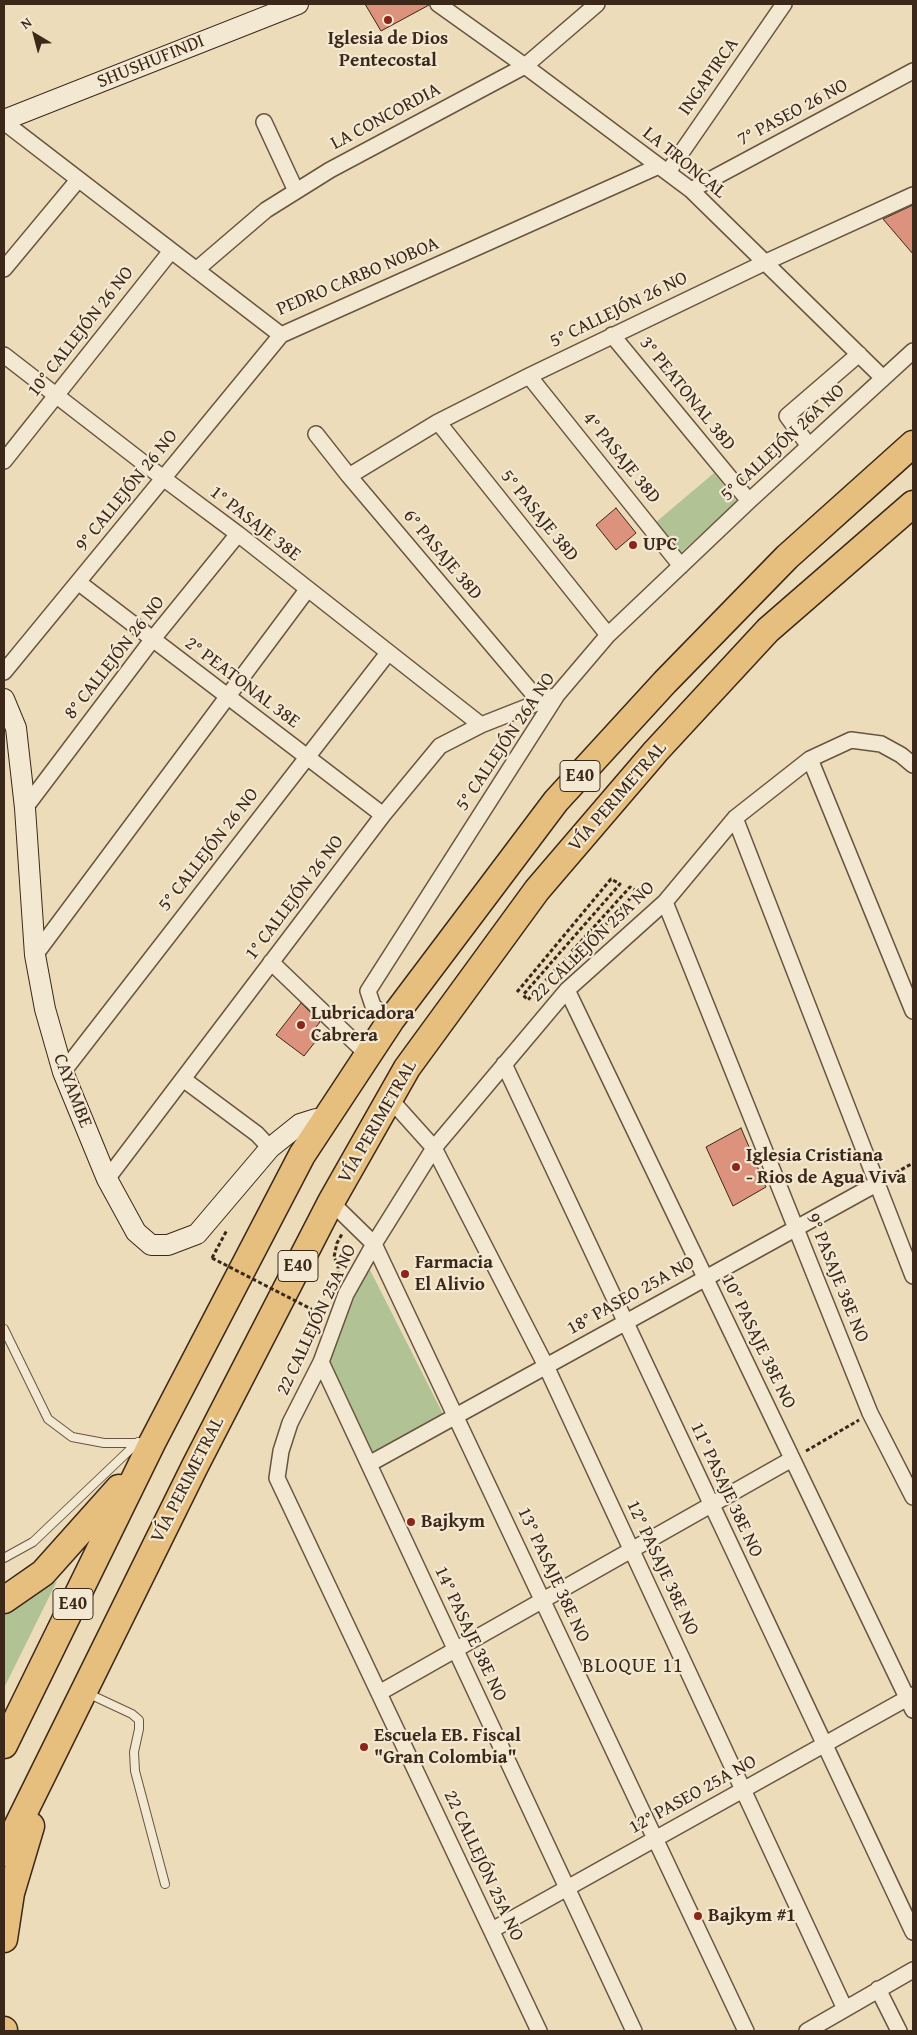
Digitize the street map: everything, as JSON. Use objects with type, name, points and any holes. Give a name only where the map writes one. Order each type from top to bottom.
[{"type":"highway","name":"E40","points":[[4,1745],[144,1449],[302,1155],[391,1020],[556,801],[665,682],[787,557],[913,444]]},
{"type":"highway","name":"VÍA PERIMETRAL","points":[[4,1853],[53,1750],[199,1457],[331,1202],[407,1068],[537,890],[656,752],[768,630],[913,504]]},
{"type":"highway","points":[[4,1600],[44,1573],[144,1449]]},
{"type":"highway","points":[[4,1939],[11,1893],[53,1750]]},
{"type":"street","name":"SHUSHUFINDI","points":[[4,121],[298,4]]},
{"type":"street","name":"LA TRONCAL","points":[[438,4],[692,190],[883,378]]},
{"type":"street","name":"LA CONCORDIA","points":[[196,270],[266,210],[296,191],[330,170],[525,66],[597,4]]},
{"type":"street","name":"INGAPIRCA","points":[[663,169],[784,4]]},
{"type":"street","name":"7° PASEO 26 NO","points":[[692,190],[911,69]]},
{"type":"street","name":"PEDRO CARBO NOBOA","points":[[4,121],[281,335],[663,169]]},
{"type":"street","points":[[264,122],[296,191]]},
{"type":"street","points":[[4,269],[78,180]]},
{"type":"street","name":"5° CALLEJÓN 26 NO","points":[[349,476],[438,422],[528,376],[766,262],[913,195]]},
{"type":"street","name":"10° CALLEJÓN 26 NO","points":[[4,461],[171,251]]},
{"type":"street","name":"9° CALLEJÓN 26 NO","points":[[4,672],[281,335]]},
{"type":"street","name":"3° PEATONAL 38D","points":[[612,335],[749,502]]},
{"type":"street","name":"5° CALLEJÓN 26A NO","points":[[391,1020],[373,1006],[368,991],[557,695],[608,636],[749,502],[913,351]]},
{"type":"street","points":[[810,446],[787,416],[859,354]]},
{"type":"street","name":"1° PASAJE 38E","points":[[4,355],[238,534],[481,725]]},
{"type":"street","name":"4° PASAJE 38D","points":[[528,376],[681,566]]},
{"type":"street","name":"5° PASAJE 38D","points":[[438,422],[608,636]]},
{"type":"street","name":"6° PASAJE 38D","points":[[316,434],[349,476],[540,702]]},
{"type":"street","name":"8° CALLEJÓN 26 NO","points":[[26,808],[152,640],[238,534]]},
{"type":"street","name":"2° PEATONAL 38E","points":[[78,582],[383,814]]},
{"type":"street","points":[[35,955],[307,590]]},
{"type":"street","name":"5° CALLEJÓN 26 NO","points":[[63,1072],[388,653]]},
{"type":"street","name":"1° CALLEJÓN 26 NO","points":[[107,1179],[383,814],[440,746],[481,725],[557,695]]},
{"type":"street","name":"CAYAMBE","points":[[4,699],[16,728],[26,808],[35,955],[44,1009],[63,1072],[107,1179],[136,1232],[151,1245],[168,1246],[197,1234],[270,1148],[300,1124],[316,1119],[326,1119]]},
{"type":"street","name":"22 CALLEJÓN 25A NO","points":[[539,2031],[277,1478],[281,1451],[290,1423],[321,1362],[346,1294],[374,1244],[434,1148],[567,990],[665,902],[735,818],[810,759],[850,740],[881,744],[901,755],[913,765]]},
{"type":"street","points":[[810,759],[913,1011]]},
{"type":"street","points":[[735,818],[913,1276]]},
{"type":"street","name":"9° PASAJE 38E NO","points":[[665,902],[870,1413],[913,1497]]},
{"type":"street","points":[[271,962],[368,1055]]},
{"type":"street","name":"10° PASAJE 38E NO","points":[[567,990],[911,1701]]},
{"type":"street","name":"11° PASAJE 38E NO","points":[[504,1064],[913,1932]]},
{"type":"street","points":[[183,1079],[257,1134],[270,1148]]},
{"type":"street","name":"12° PASAJE 38E NO","points":[[390,1099],[434,1148],[546,1366],[845,2009]]},
{"type":"street","name":"18° PASEO 25A NO","points":[[369,1464],[878,1183]]},
{"type":"street","name":"13° PASAJE 38E NO","points":[[331,1202],[374,1244],[746,2031]]},
{"type":"street","name":"14° PASAJE 38E NO","points":[[321,1362],[634,2031]]},
{"type":"street","points":[[379,1693],[792,1458]]},
{"type":"street","name":"12° PASEO 25A NO","points":[[492,1930],[825,1744],[911,1701]]},
{"type":"street","points":[[807,2031],[913,1970]]},
{"type":"street","points":[[878,1990],[899,2031]]},
{"type":"lane","points":[[4,1329],[48,1419],[72,1436],[144,1449]]},
{"type":"lane","points":[[4,1558],[33,1542],[144,1449]]},
{"type":"lane","points":[[83,1691],[132,1714],[139,1720],[134,1752],[135,1771],[165,1884]]},
{"type":"path","points":[[517,992],[611,879],[620,884],[523,995],[528,1000],[630,887],[637,891],[567,970],[574,964]]},
{"type":"path","points":[[878,1183],[913,1163]]},
{"type":"path","points":[[339,1273],[334,1257],[337,1244],[350,1220]]},
{"type":"path","points":[[228,1226],[212,1258],[319,1312]]},
{"type":"path","points":[[792,1458],[870,1413]]},
{"type":"green space","points":[[714,473],[737,502],[678,555],[655,523]]},
{"type":"green space","points":[[370,1270],[445,1418],[375,1457],[326,1361],[365,1274]]},
{"type":"green space","points":[[57,1581],[4,1688],[4,1612]]},
{"type":"building","name":"Iglesia de Dios Pentecostal","points":[[365,4],[429,4],[429,5],[381,31]]},
{"type":"building","points":[[913,205],[913,254],[883,219]]},
{"type":"building","points":[[616,508],[636,533],[616,550],[596,525]]},
{"type":"building","name":"Lubricadora Cabrera","points":[[301,1003],[320,1022],[312,1032],[319,1037],[304,1056],[276,1035]]},
{"type":"building","name":"Iglesia Cristiana - Rios de Agua Viva","points":[[741,1128],[766,1187],[733,1206],[706,1147]]},
{"type":"place","name":"Iglesia de Dios Pentecostal","points":[[388,20]]},
{"type":"place","name":"UPC","points":[[633,545]]},
{"type":"place","name":"Lubricadora Cabrera","points":[[301,1025]]},
{"type":"place","name":"Iglesia Cristiana - Rios de Agua Viva","points":[[736,1167]]},
{"type":"place","name":"Farmacia El Alivio","points":[[405,1274]]},
{"type":"place","name":"Bajkym","points":[[411,1522]]},
{"type":"place","name":"Escuela EB. Fiscal \"Gran Colombia\"","points":[[364,1747]]},
{"type":"place","name":"Bajkym #1","points":[[698,1916]]},
{"type":"district","name":"BLOQUE 11","points":[[633,1667]]}]
